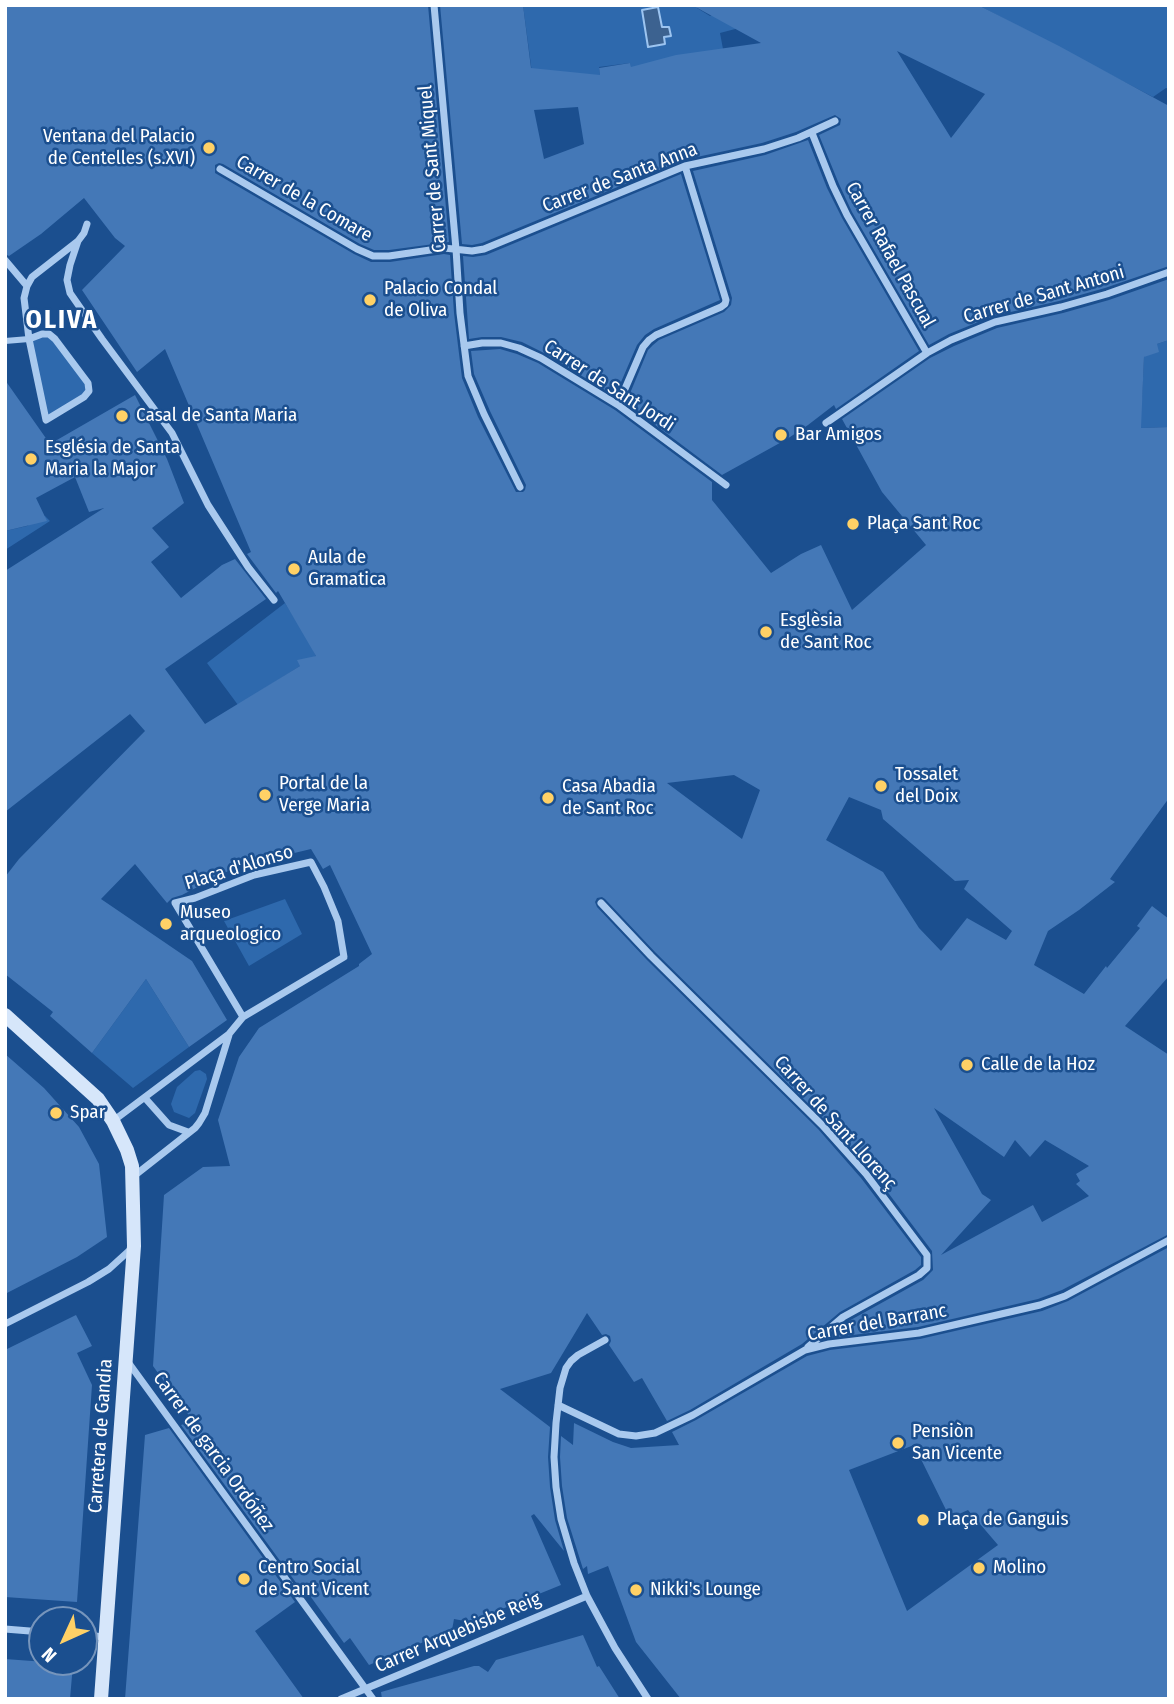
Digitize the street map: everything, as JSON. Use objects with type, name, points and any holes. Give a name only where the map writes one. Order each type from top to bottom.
[{"type":"main road","name":"Carretera de Gandia","points":[[5,1015],[98,1099],[113,1121],[132,1166],[134,1246],[101,1699]]},
{"type":"street","name":"Carrer de Sant Miquel","points":[[434,5],[459,302],[468,376],[520,487]]},
{"type":"street","name":"Carrer de Santa Anna","points":[[456,249],[484,249],[685,166],[764,149],[812,133],[835,121]]},
{"type":"street","name":"Carrer Rafael Pascual","points":[[812,133],[846,215],[927,353]]},
{"type":"street","points":[[618,405],[643,347],[649,340],[721,307],[726,300],[685,166]]},
{"type":"street","name":"Carrer de la Comare","points":[[220,169],[373,256],[456,249]]},
{"type":"street","points":[[87,224],[70,265],[70,293],[172,433],[208,505],[248,567],[274,600]]},
{"type":"street","points":[[5,341],[29,339],[49,334],[88,383],[89,391],[84,397],[46,420],[29,339],[24,298],[26,286],[32,277],[78,242]]},
{"type":"street","points":[[5,260],[26,286]]},
{"type":"street","name":"Carrer de Sant Antoni","points":[[826,423],[927,353],[951,340],[989,324],[1107,294],[1169,272]]},
{"type":"street","name":"Carrer de Sant Jordi","points":[[464,346],[501,343],[541,358],[618,405],[726,485]]},
{"type":"street","name":"Plaça d'Alonso","points":[[113,1121],[229,1034],[243,1017],[344,957],[338,922],[311,862],[254,875],[175,903],[243,1017]]},
{"type":"street","name":"Carrer de Sant Llorenç","points":[[601,903],[831,1136],[866,1174],[927,1255],[927,1268],[919,1275],[843,1317],[805,1350]]},
{"type":"street","name":"Plaça d'Alonso","points":[[133,1176],[195,1128],[205,1113],[229,1034]]},
{"type":"street","points":[[145,1098],[169,1125],[188,1132]]},
{"type":"street","name":"Carrer del Barranc","points":[[558,1405],[620,1434],[645,1436],[666,1429],[805,1350],[829,1343],[919,1333],[1040,1305],[1065,1296],[1169,1240]]},
{"type":"street","points":[[5,1324],[88,1282],[109,1269],[134,1246]]},
{"type":"street","points":[[606,1340],[587,1349],[566,1368],[558,1405],[554,1457],[557,1502],[571,1554],[587,1596],[615,1648],[648,1699]]},
{"type":"street","name":"Carrer de garcia Ordóñez","points":[[126,1360],[373,1699]]},
{"type":"street","name":"Carrer Arquebisbe Reig","points":[[341,1699],[587,1596]]},
{"type":"street","points":[[5,1629],[28,1631]]},
{"type":"street","points":[[98,1636],[105,1637]]},
{"type":"shaded area","points":[[523,5],[701,5],[697,8],[710,16],[719,12],[739,28],[720,33],[723,49],[632,81],[630,63],[599,67],[601,82],[532,73]]},
{"type":"shaded area","points":[[978,5],[1169,5],[1169,89],[1166,88],[1153,97]]},
{"type":"shaded area","points":[[658,7],[662,27],[669,27],[671,36],[664,37],[665,44],[648,47],[642,10]]},
{"type":"shaded area","points":[[49,335],[87,383],[88,392],[47,418],[30,339]]},
{"type":"shaded area","points":[[1169,340],[1169,427],[1141,428],[1095,424],[1142,399],[1144,357],[1157,344]]},
{"type":"shaded area","points":[[45,516],[50,521],[5,550],[5,531],[27,526]]},
{"type":"shaded area","points":[[285,603],[316,656],[238,705],[207,663]]},
{"type":"shaded area","points":[[285,899],[302,934],[249,966],[224,921]]},
{"type":"shaded area","points":[[146,979],[189,1047],[133,1088],[92,1053]]},
{"type":"shaded area","points":[[200,1070],[206,1074],[207,1079],[195,1113],[189,1118],[174,1112],[171,1104],[177,1087],[195,1071]]},
{"type":"building","points":[[5,5],[428,5],[449,242],[374,250],[223,164],[215,165],[215,173],[371,262],[450,255],[462,378],[478,417],[516,492],[523,492],[526,485],[474,374],[471,351],[500,349],[517,354],[538,363],[615,410],[712,482],[712,500],[771,573],[821,545],[852,610],[926,545],[882,492],[842,419],[930,358],[954,346],[997,328],[1109,300],[1169,279],[1169,340],[1157,344],[1159,352],[1144,357],[1141,428],[1169,427],[1169,798],[1110,879],[1115,882],[1048,931],[1034,965],[1084,994],[1140,928],[1137,926],[1152,906],[1169,919],[1169,976],[1125,1026],[1169,1055],[1169,1234],[1062,1290],[1038,1299],[918,1327],[828,1338],[847,1322],[923,1280],[933,1270],[932,1251],[871,1170],[826,1121],[605,899],[597,898],[597,907],[647,960],[818,1129],[861,1178],[921,1257],[921,1265],[840,1312],[802,1344],[667,1421],[642,1378],[634,1382],[609,1345],[610,1336],[602,1335],[587,1313],[551,1373],[500,1389],[550,1427],[550,1487],[555,1520],[564,1551],[534,1514],[531,1516],[561,1585],[470,1622],[454,1619],[452,1630],[369,1665],[350,1638],[344,1643],[308,1593],[305,1595],[181,1425],[193,1421],[153,1366],[164,1195],[203,1167],[230,1166],[218,1120],[239,1057],[259,1028],[359,966],[372,954],[330,865],[323,869],[311,849],[236,867],[172,898],[167,903],[135,864],[101,899],[192,961],[227,1020],[189,1047],[146,979],[92,1053],[50,1016],[53,1012],[5,974],[5,877],[19,859],[145,731],[130,714],[5,812],[5,571],[104,508],[89,512],[75,477],[36,498],[47,521],[5,531],[5,380],[50,444],[135,395],[167,459],[184,503],[152,528],[169,547],[151,562],[181,598],[222,565],[235,559],[266,599],[165,669],[205,724],[300,666],[297,660],[316,656],[278,591],[276,593],[247,554],[251,552],[165,349],[137,372],[82,290],[125,246],[115,238],[84,198],[41,234],[9,256],[5,254]],"holes":[[[734,775],[760,790],[742,839],[667,783]],[[849,797],[881,810],[883,819],[955,881],[969,880],[964,889],[1012,931],[1006,940],[967,918],[941,951],[919,928],[883,872],[826,840]],[[934,1108],[1004,1157],[1015,1140],[1030,1157],[1045,1140],[1089,1166],[1076,1174],[1080,1181],[1076,1184],[1089,1196],[1042,1222],[1033,1205],[941,1255],[991,1200],[982,1194]]]},
{"type":"building","points":[[440,5],[523,5],[531,68],[600,75],[599,68],[630,63],[631,67],[676,55],[761,43],[692,5],[978,5],[1169,106],[1169,266],[1105,288],[993,316],[929,345],[852,212],[839,184],[819,135],[840,125],[841,119],[835,115],[762,143],[683,160],[482,243],[462,244]],"holes":[[[897,51],[985,94],[951,138]],[[578,107],[584,144],[544,159],[534,110]]]},
{"type":"building","points":[[808,140],[842,218],[919,351],[836,409],[834,405],[787,439],[722,475],[626,403],[648,350],[653,345],[724,312],[731,305],[732,298],[693,171],[765,155]]},
{"type":"building","points":[[681,174],[720,300],[645,335],[637,345],[615,396],[522,342],[501,337],[469,339],[463,256],[486,255]]},
{"type":"building","points":[[5,1054],[44,1088],[79,1127],[99,1164],[107,1237],[77,1257],[5,1294]]},
{"type":"building","points":[[1169,1247],[1169,1699],[681,1699],[636,1642],[608,1566],[588,1574],[587,1566],[583,1569],[567,1518],[562,1486],[561,1436],[573,1445],[574,1423],[631,1448],[679,1445],[672,1432],[807,1356],[830,1350],[920,1339],[1042,1311],[1068,1301]],"holes":[[[914,1445],[950,1518],[968,1510],[998,1545],[907,1611],[849,1470]]]},
{"type":"building","points":[[76,1315],[92,1346],[77,1353],[92,1385],[77,1602],[5,1597],[5,1350]]},
{"type":"building","points":[[169,1428],[295,1602],[255,1631],[304,1699],[125,1699],[145,1435]]},
{"type":"building","points":[[583,1635],[597,1667],[599,1666],[620,1699],[382,1699],[381,1692],[474,1666],[488,1672],[496,1660]]},
{"type":"building","points":[[5,1659],[28,1661],[28,1676],[72,1676],[70,1699],[5,1699]]},
{"type":"place","name":"Ventana del Palacio de Centelles (s.XVI)","points":[[209,148]]},
{"type":"place","name":"Palacio Condal de Oliva","points":[[370,300]]},
{"type":"place","name":"Casal de Santa Maria","points":[[122,416]]},
{"type":"place","name":"Bar Amigos","points":[[781,435]]},
{"type":"place","name":"Església de Santa Maria la Major","points":[[31,459]]},
{"type":"place","name":"Plaça Sant Roc","points":[[853,524]]},
{"type":"place","name":"Aula de Gramatica","points":[[294,569]]},
{"type":"place","name":"Esglèsia de Sant Roc","points":[[766,632]]},
{"type":"place","name":"Tossalet del Doix","points":[[881,786]]},
{"type":"place","name":"Portal de la Verge Maria","points":[[265,795]]},
{"type":"place","name":"Casa Abadia de Sant Roc","points":[[548,798]]},
{"type":"place","name":"Museo arqueologico","points":[[166,924]]},
{"type":"place","name":"Calle de la Hoz","points":[[967,1065]]},
{"type":"place","name":"Spar","points":[[56,1113]]},
{"type":"place","name":"Pensiòn San Vicente","points":[[898,1443]]},
{"type":"place","name":"Plaça de Ganguis","points":[[923,1520]]},
{"type":"place","name":"Molino","points":[[979,1568]]},
{"type":"place","name":"Centro Social de Sant Vicent","points":[[244,1579]]},
{"type":"place","name":"Nikki's Lounge","points":[[636,1590]]},
{"type":"district","name":"OLIVA","points":[[62,321]]}]
